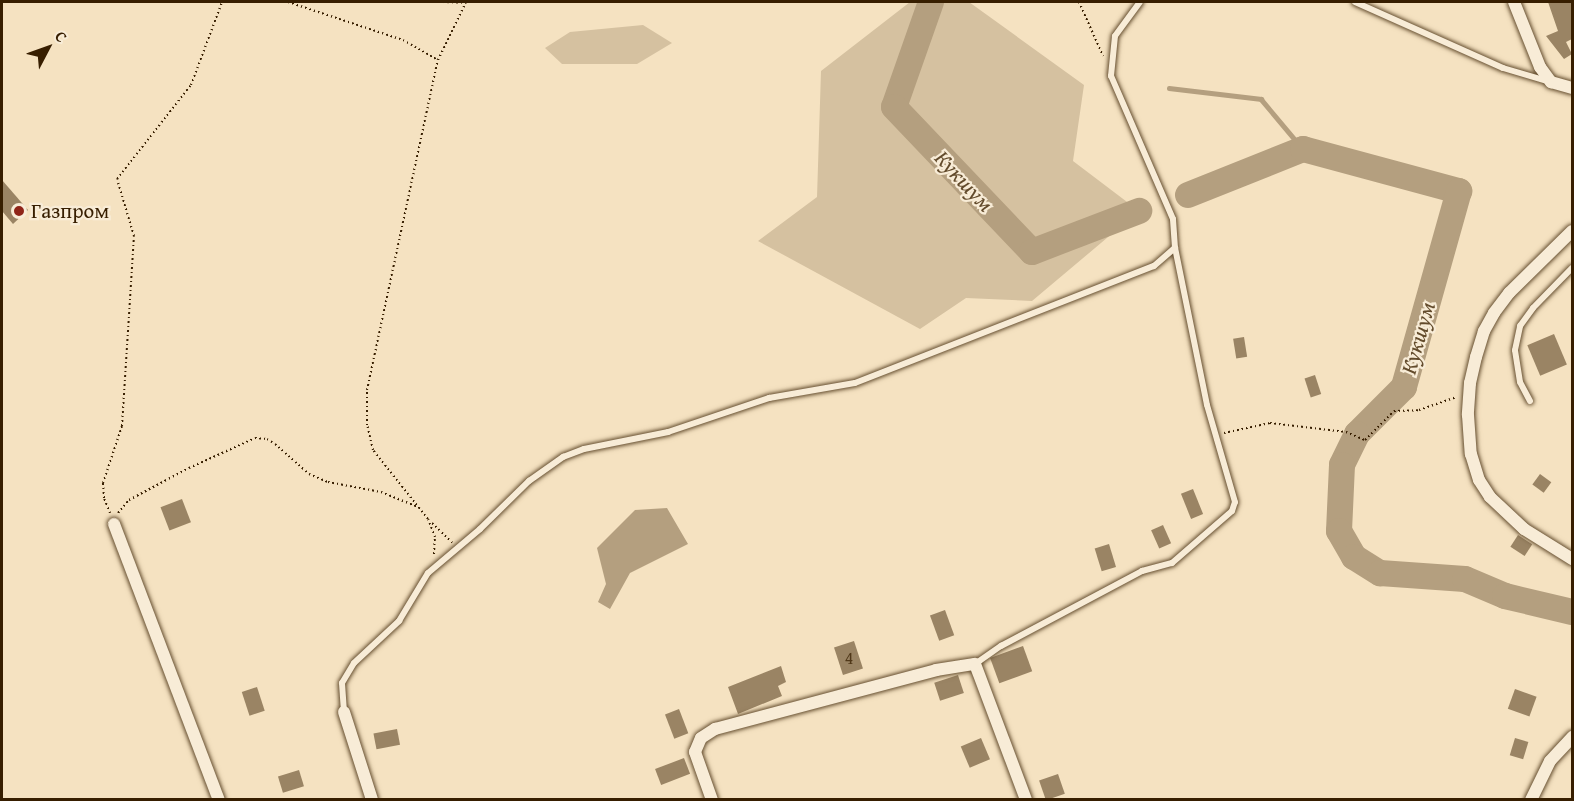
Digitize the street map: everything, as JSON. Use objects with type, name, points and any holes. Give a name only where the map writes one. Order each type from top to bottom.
[{"type":"street","points":[[1514,2],[1540,67],[1551,82],[1572,88]]},
{"type":"street","points":[[1572,231],[1509,293],[1494,313],[1484,331],[1469,392],[1472,454],[1479,480],[1502,512],[1524,529],[1572,559]]},
{"type":"street","points":[[114,524],[219,800]]},
{"type":"street","points":[[712,800],[695,752],[701,738],[726,726],[936,670],[975,664],[1026,800]]},
{"type":"street","points":[[344,712],[372,800]]},
{"type":"street","points":[[1531,800],[1539,788],[1550,760],[1572,737]]},
{"type":"lane","points":[[975,664],[1001,646],[1142,571],[1172,563],[1232,511],[1235,502],[1207,405],[1176,248],[1173,219],[1111,75],[1115,36],[1140,2]]},
{"type":"lane","points":[[1355,2],[1503,68],[1551,82]]},
{"type":"lane","points":[[344,712],[342,683],[354,663],[399,621],[428,573],[529,481],[563,457],[584,449],[668,432],[769,398],[855,383],[1154,266],[1176,248]]},
{"type":"lane","points":[[1530,401],[1520,382],[1515,350],[1520,326],[1533,308],[1572,268]]},
{"type":"path","points":[[114,524],[104,498],[103,483],[122,426],[134,236],[117,179],[191,85],[222,2]]},
{"type":"path","points":[[288,2],[403,40],[438,60]]},
{"type":"path","points":[[443,2],[466,2],[438,60],[367,390],[367,425],[373,450],[428,519],[447,540],[464,542]]},
{"type":"path","points":[[1079,2],[1111,75]]},
{"type":"path","points":[[1216,435],[1270,423],[1346,432],[1365,440],[1394,411],[1419,410],[1469,392]]},
{"type":"path","points":[[114,524],[118,511],[129,500],[189,468],[255,438],[275,444],[309,474],[328,482],[381,492],[420,509]]},
{"type":"path","points":[[428,519],[435,537],[428,573]]},
{"type":"shaded area","points":[[910,2],[969,2],[1084,85],[1073,161],[1139,211],[1032,301],[966,298],[920,329],[758,241],[817,197],[821,71]]},
{"type":"shaded area","points":[[643,25],[672,43],[637,64],[562,64],[545,48],[570,32]]},
{"type":"shaded area","points":[[667,508],[688,544],[630,573],[610,609],[598,602],[606,584],[597,548],[635,510]]},
{"type":"building","points":[[1548,2],[1572,2],[1572,39],[1566,42],[1572,54],[1564,59],[1546,36],[1558,31]]},
{"type":"building","points":[[2,180],[28,210],[13,224],[2,211]]},
{"type":"building","points":[[1554,334],[1567,364],[1540,376],[1527,345]]},
{"type":"building","points":[[1244,337],[1247,357],[1236,358],[1233,339]]},
{"type":"building","points":[[1315,375],[1321,394],[1311,397],[1305,378]]},
{"type":"building","points":[[1540,474],[1551,482],[1544,493],[1532,485]]},
{"type":"building","points":[[1193,489],[1203,514],[1191,519],[1181,494]]},
{"type":"building","points":[[182,499],[191,522],[169,531],[161,507]]},
{"type":"building","points":[[1163,525],[1171,543],[1159,549],[1151,530]]},
{"type":"building","points":[[1518,535],[1532,544],[1525,556],[1510,547]]},
{"type":"building","points":[[1109,544],[1116,567],[1102,571],[1095,548]]},
{"type":"building","points":[[945,610],[954,635],[939,641],[930,615]]},
{"type":"building","points":[[854,641],[863,669],[843,675],[834,647]]},
{"type":"building","points":[[1023,646],[1032,671],[999,683],[990,658]]},
{"type":"building","points":[[781,666],[786,682],[778,686],[782,696],[738,714],[728,687]]},
{"type":"building","points":[[958,675],[964,693],[940,701],[934,683]]},
{"type":"building","points":[[257,687],[265,711],[250,716],[242,692]]},
{"type":"building","points":[[1515,689],[1537,697],[1529,717],[1508,709]]},
{"type":"building","points":[[679,709],[688,733],[674,739],[665,714]]},
{"type":"building","points":[[397,729],[400,745],[376,749],[373,734]]},
{"type":"building","points":[[981,738],[990,759],[970,768],[961,747]]},
{"type":"building","points":[[1515,738],[1528,742],[1523,759],[1510,755]]},
{"type":"building","points":[[684,758],[690,774],[661,785],[655,769]]},
{"type":"building","points":[[299,770],[304,786],[283,793],[278,776]]},
{"type":"building","points":[[1058,774],[1065,794],[1046,800],[1039,781]]},
{"type":"waterway","name":"Кукшум","points":[[931,2],[894,107],[1032,252],[1139,211]]},
{"type":"waterway","points":[[1169,88],[1261,99],[1303,149]]},
{"type":"waterway","name":"Кукшум","points":[[1188,195],[1303,149],[1459,191],[1404,387],[1357,434],[1342,465],[1339,531],[1354,557],[1380,573],[1465,579],[1505,596],[1572,612]]},
{"type":"place","name":"Газпром","points":[[19,211]]}]
